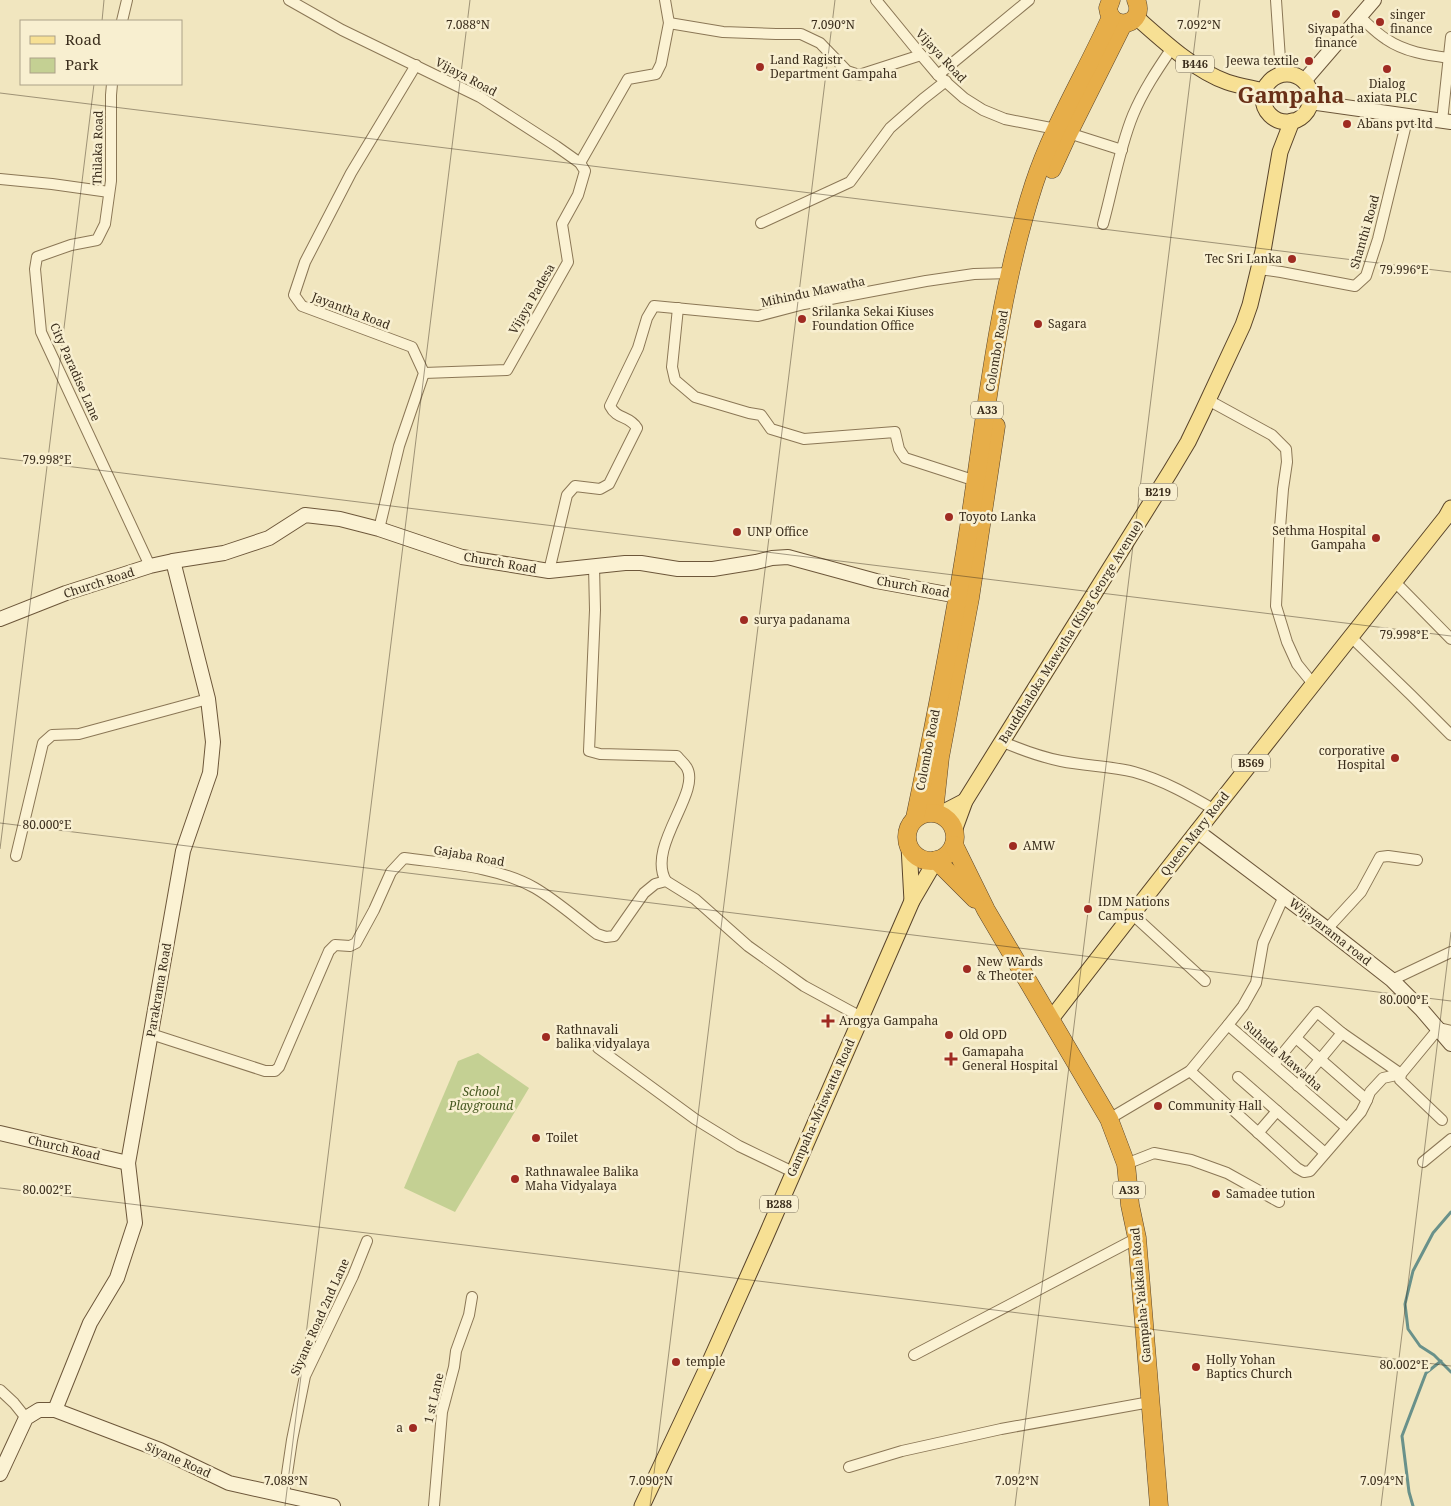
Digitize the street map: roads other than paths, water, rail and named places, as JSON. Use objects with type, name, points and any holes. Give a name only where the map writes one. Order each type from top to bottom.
[{"type":"highway","name":"Colombo Road","points":[[937,813],[940,757],[982,482],[999,332],[1017,274],[1021,231],[1034,184],[1062,132],[1089,64],[1124,12]]},
{"type":"highway","name":"Colombo Road","points":[[915,818],[964,596]]},
{"type":"highway","points":[[924,813],[937,813],[949,821],[954,838],[947,855],[936,860],[923,860],[908,846],[907,834],[915,818],[924,813]]},
{"type":"highway","name":"Gampaha-Yakkala Road","points":[[954,838],[986,910],[1109,1119],[1126,1164],[1130,1204],[1137,1238],[1159,1506]]},
{"type":"highway","name":"Gampaha-Yakkala Road","points":[[936,860],[986,910]]},
{"type":"main road","name":"B446","points":[[1124,12],[1211,75],[1226,82],[1264,91]]},
{"type":"main road","points":[[1282,74],[1295,75],[1304,81],[1309,90],[1310,102],[1305,113],[1300,118],[1292,121],[1280,121],[1272,117],[1264,106],[1264,91],[1270,80],[1282,74]]},
{"type":"main road","name":"Bauddhaloka Mawatha (King George Avenue)","points":[[1272,117],[1280,152]]},
{"type":"main road","name":"Bauddhaloka Mawatha (King George Avenue)","points":[[954,838],[965,801],[1170,472],[1188,442],[1208,400],[1243,325],[1250,305],[1259,269],[1280,152],[1292,121]]},
{"type":"main road","name":"Queen Mary Road","points":[[1051,1019],[1197,831],[1450,515]]},
{"type":"main road","name":"Bauddhaloka Mawatha (King George Avenue)","points":[[937,813],[965,801]]},
{"type":"main road","name":"Gampaha-Mriswatta Road","points":[[908,846],[912,900]]},
{"type":"main road","name":"Gampaha-Mriswatta Road","points":[[642,1506],[707,1368],[912,900],[936,860]]},
{"type":"street","points":[[122,20],[127,0]]},
{"type":"street","points":[[580,163],[628,79],[656,74],[661,64],[669,23],[664,0]]},
{"type":"street","name":"Vijaya Road","points":[[876,0],[942,78],[964,98],[983,110],[1005,119],[1062,132],[1122,150]]},
{"type":"street","points":[[761,223],[850,182],[890,128],[923,99],[942,78],[1029,0]]},
{"type":"street","points":[[1276,0],[1282,74]]},
{"type":"street","points":[[1304,81],[1374,0]]},
{"type":"street","name":"Vijaya Road","points":[[293,1],[342,30],[480,97],[580,163]]},
{"type":"street","points":[[1359,16],[1385,39],[1403,48],[1422,54],[1449,58]]},
{"type":"street","points":[[669,23],[723,32],[801,34],[820,43],[848,71],[859,75],[921,55]]},
{"type":"street","points":[[1310,102],[1446,121],[1451,37]]},
{"type":"street","points":[[1103,224],[1133,116],[1151,78],[1172,48]]},
{"type":"street","name":"Jayantha Road","points":[[416,65],[351,173],[305,262],[294,295],[302,306],[412,348],[424,373]]},
{"type":"street","name":"Thilaka Road","points":[[0,179],[109,192],[111,181],[112,85]]},
{"type":"street","name":"Shanthi Road","points":[[1259,269],[1355,286],[1366,276],[1378,239],[1408,116]]},
{"type":"street","name":"Vijaya Padesa","points":[[424,373],[506,370],[568,262],[562,224],[578,195],[585,171],[580,163]]},
{"type":"street","name":"City Paradise Lane","points":[[109,192],[105,224],[97,240],[71,245],[37,257],[35,269],[41,332],[150,566]]},
{"type":"street","name":"Mihindu Mawatha","points":[[549,571],[567,495],[575,486],[600,489],[610,484],[637,428],[633,422],[614,413],[610,406],[638,348],[647,318],[654,306],[758,316],[804,304],[926,281],[974,274],[1017,274]]},
{"type":"street","points":[[678,308],[672,367],[675,380],[695,397],[749,414],[762,415],[771,429],[804,439],[895,432],[899,449],[905,458],[982,482]]},
{"type":"street","points":[[379,529],[399,446],[424,373]]},
{"type":"street","points":[[1208,400],[1272,435],[1286,449],[1287,462],[1280,524],[1276,606],[1287,642],[1298,664],[1314,685]]},
{"type":"street","name":"Church Road","points":[[0,619],[66,593],[150,566],[224,553],[269,538],[305,515],[340,519],[379,529],[462,557],[549,571],[625,563],[641,563],[678,569],[714,569],[772,558],[788,557],[876,581],[964,596]]},
{"type":"street","name":"Parakrama Road","points":[[55,1410],[90,1323],[117,1278],[135,1223],[128,1163],[183,851],[210,773],[213,742],[208,700],[173,561]]},
{"type":"street","points":[[594,566],[595,610],[589,751],[600,754],[677,756],[688,769],[690,784],[666,842],[661,865],[662,874],[666,881],[695,899],[748,946],[804,986],[861,1017]]},
{"type":"street","points":[[1395,582],[1451,639]]},
{"type":"street","points":[[1351,637],[1451,735]]},
{"type":"street","points":[[16,856],[43,743],[52,735],[79,734],[208,700]]},
{"type":"street","points":[[1003,742],[1030,753],[1061,761],[1134,772],[1185,793],[1215,810]]},
{"type":"street","name":"Wijayarama road","points":[[1197,831],[1392,980],[1445,1030],[1451,1044]]},
{"type":"street","points":[[1327,929],[1361,892],[1380,857],[1388,856],[1417,860]]},
{"type":"street","name":"Gajaba Road","points":[[151,1034],[265,1072],[275,1071],[279,1067],[330,951],[335,945],[350,946],[356,943],[374,910],[391,872],[404,858],[502,874],[535,888],[597,934],[606,937],[614,936],[644,893],[655,884],[666,881]]},
{"type":"street","points":[[1228,1025],[1243,1006],[1256,983],[1263,943],[1284,896]]},
{"type":"street","points":[[1132,914],[1205,981]]},
{"type":"street","points":[[1392,980],[1451,952]]},
{"type":"street","points":[[1274,1064],[1317,1012],[1342,1033],[1401,1074]]},
{"type":"street","name":"Suhada Mawatha","points":[[1109,1119],[1190,1071],[1228,1025],[1347,1128]]},
{"type":"street","points":[[1190,1071],[1296,1168],[1304,1172],[1310,1171],[1361,1112],[1370,1092],[1383,1078],[1401,1074],[1445,1030]]},
{"type":"street","points":[[1298,1086],[1342,1033]]},
{"type":"street","points":[[1296,1038],[1367,1100]]},
{"type":"street","points":[[598,1048],[696,1119],[739,1146],[793,1172]]},
{"type":"street","points":[[1401,1074],[1400,1080],[1442,1120]]},
{"type":"street","points":[[1238,1077],[1326,1153]]},
{"type":"street","points":[[1258,1133],[1277,1111]]},
{"type":"street","name":"Church Road","points":[[0,1133],[128,1163]]},
{"type":"street","points":[[1424,1162],[1451,1139]]},
{"type":"street","points":[[1126,1164],[1154,1153],[1190,1160],[1227,1173],[1279,1202]]},
{"type":"street","points":[[914,1355],[1137,1238]]},
{"type":"street","name":"Siyane Road 2nd Lane","points":[[284,1494],[304,1376],[349,1284],[367,1240]]},
{"type":"street","name":"1 st Lane","points":[[434,1506],[442,1412],[456,1351],[469,1315],[472,1297]]},
{"type":"street","points":[[0,1390],[26,1418]]},
{"type":"street","points":[[849,1467],[902,1451],[1001,1429],[1150,1402]]},
{"type":"street","points":[[0,1474],[26,1418],[39,1410],[55,1410]]},
{"type":"street","name":"Siyane Road","points":[[55,1410],[160,1450],[229,1483],[333,1506]]},
{"type":"waterway","points":[[1451,1212],[1433,1233],[1413,1271],[1405,1304],[1408,1329],[1420,1346],[1434,1355],[1451,1372]]},
{"type":"waterway","points":[[1413,1506],[1409,1492],[1402,1436],[1426,1373],[1441,1361]]},
{"type":"place","name":"Siyapatha finance","points":[[1336,14]]},
{"type":"place","name":"singer finance","points":[[1380,22]]},
{"type":"place","name":"Jeewa textile","points":[[1309,61]]},
{"type":"place","name":"Land Ragistr Department Gampaha","points":[[760,67]]},
{"type":"place","name":"Dialog axiata PLC","points":[[1387,69]]},
{"type":"place","name":"Abans pvt ltd","points":[[1347,124]]},
{"type":"place","name":"Tec Sri Lanka","points":[[1292,259]]},
{"type":"place","name":"Srilanka Sekai Kiuses Foundation Office","points":[[802,319]]},
{"type":"place","name":"Sagara","points":[[1038,324]]},
{"type":"place","name":"Toyoto Lanka","points":[[949,517]]},
{"type":"place","name":"UNP Office","points":[[737,532]]},
{"type":"place","name":"Sethma Hospital Gampaha","points":[[1376,538]]},
{"type":"place","name":"surya padanama","points":[[744,620]]},
{"type":"place","name":"corporative Hospital","points":[[1395,758]]},
{"type":"place","name":"AMW","points":[[1013,846]]},
{"type":"place","name":"IDM Nations Campus","points":[[1088,909]]},
{"type":"place","name":"New Wards & Theoter","points":[[967,969]]},
{"type":"place","name":"Arogya Gampaha","points":[[828,1021]]},
{"type":"place","name":"Old OPD","points":[[949,1035]]},
{"type":"place","name":"Rathnavali balika vidyalaya","points":[[546,1037]]},
{"type":"place","name":"Gamapaha General Hospital","points":[[951,1059]]},
{"type":"place","name":"Community Hall","points":[[1158,1106]]},
{"type":"place","name":"Toilet","points":[[536,1138]]},
{"type":"place","name":"Rathnawalee Balika Maha Vidyalaya","points":[[515,1179]]},
{"type":"place","name":"Samadee tution","points":[[1216,1194]]},
{"type":"place","name":"temple","points":[[676,1362]]},
{"type":"place","name":"Holly Yohan Baptics Church","points":[[1196,1367]]},
{"type":"place","name":"a","points":[[413,1428]]},
{"type":"district","name":"Gampaha","points":[[1291,95]]},
{"type":"park label","name":"School Playground","points":[[481,1099]]}]
